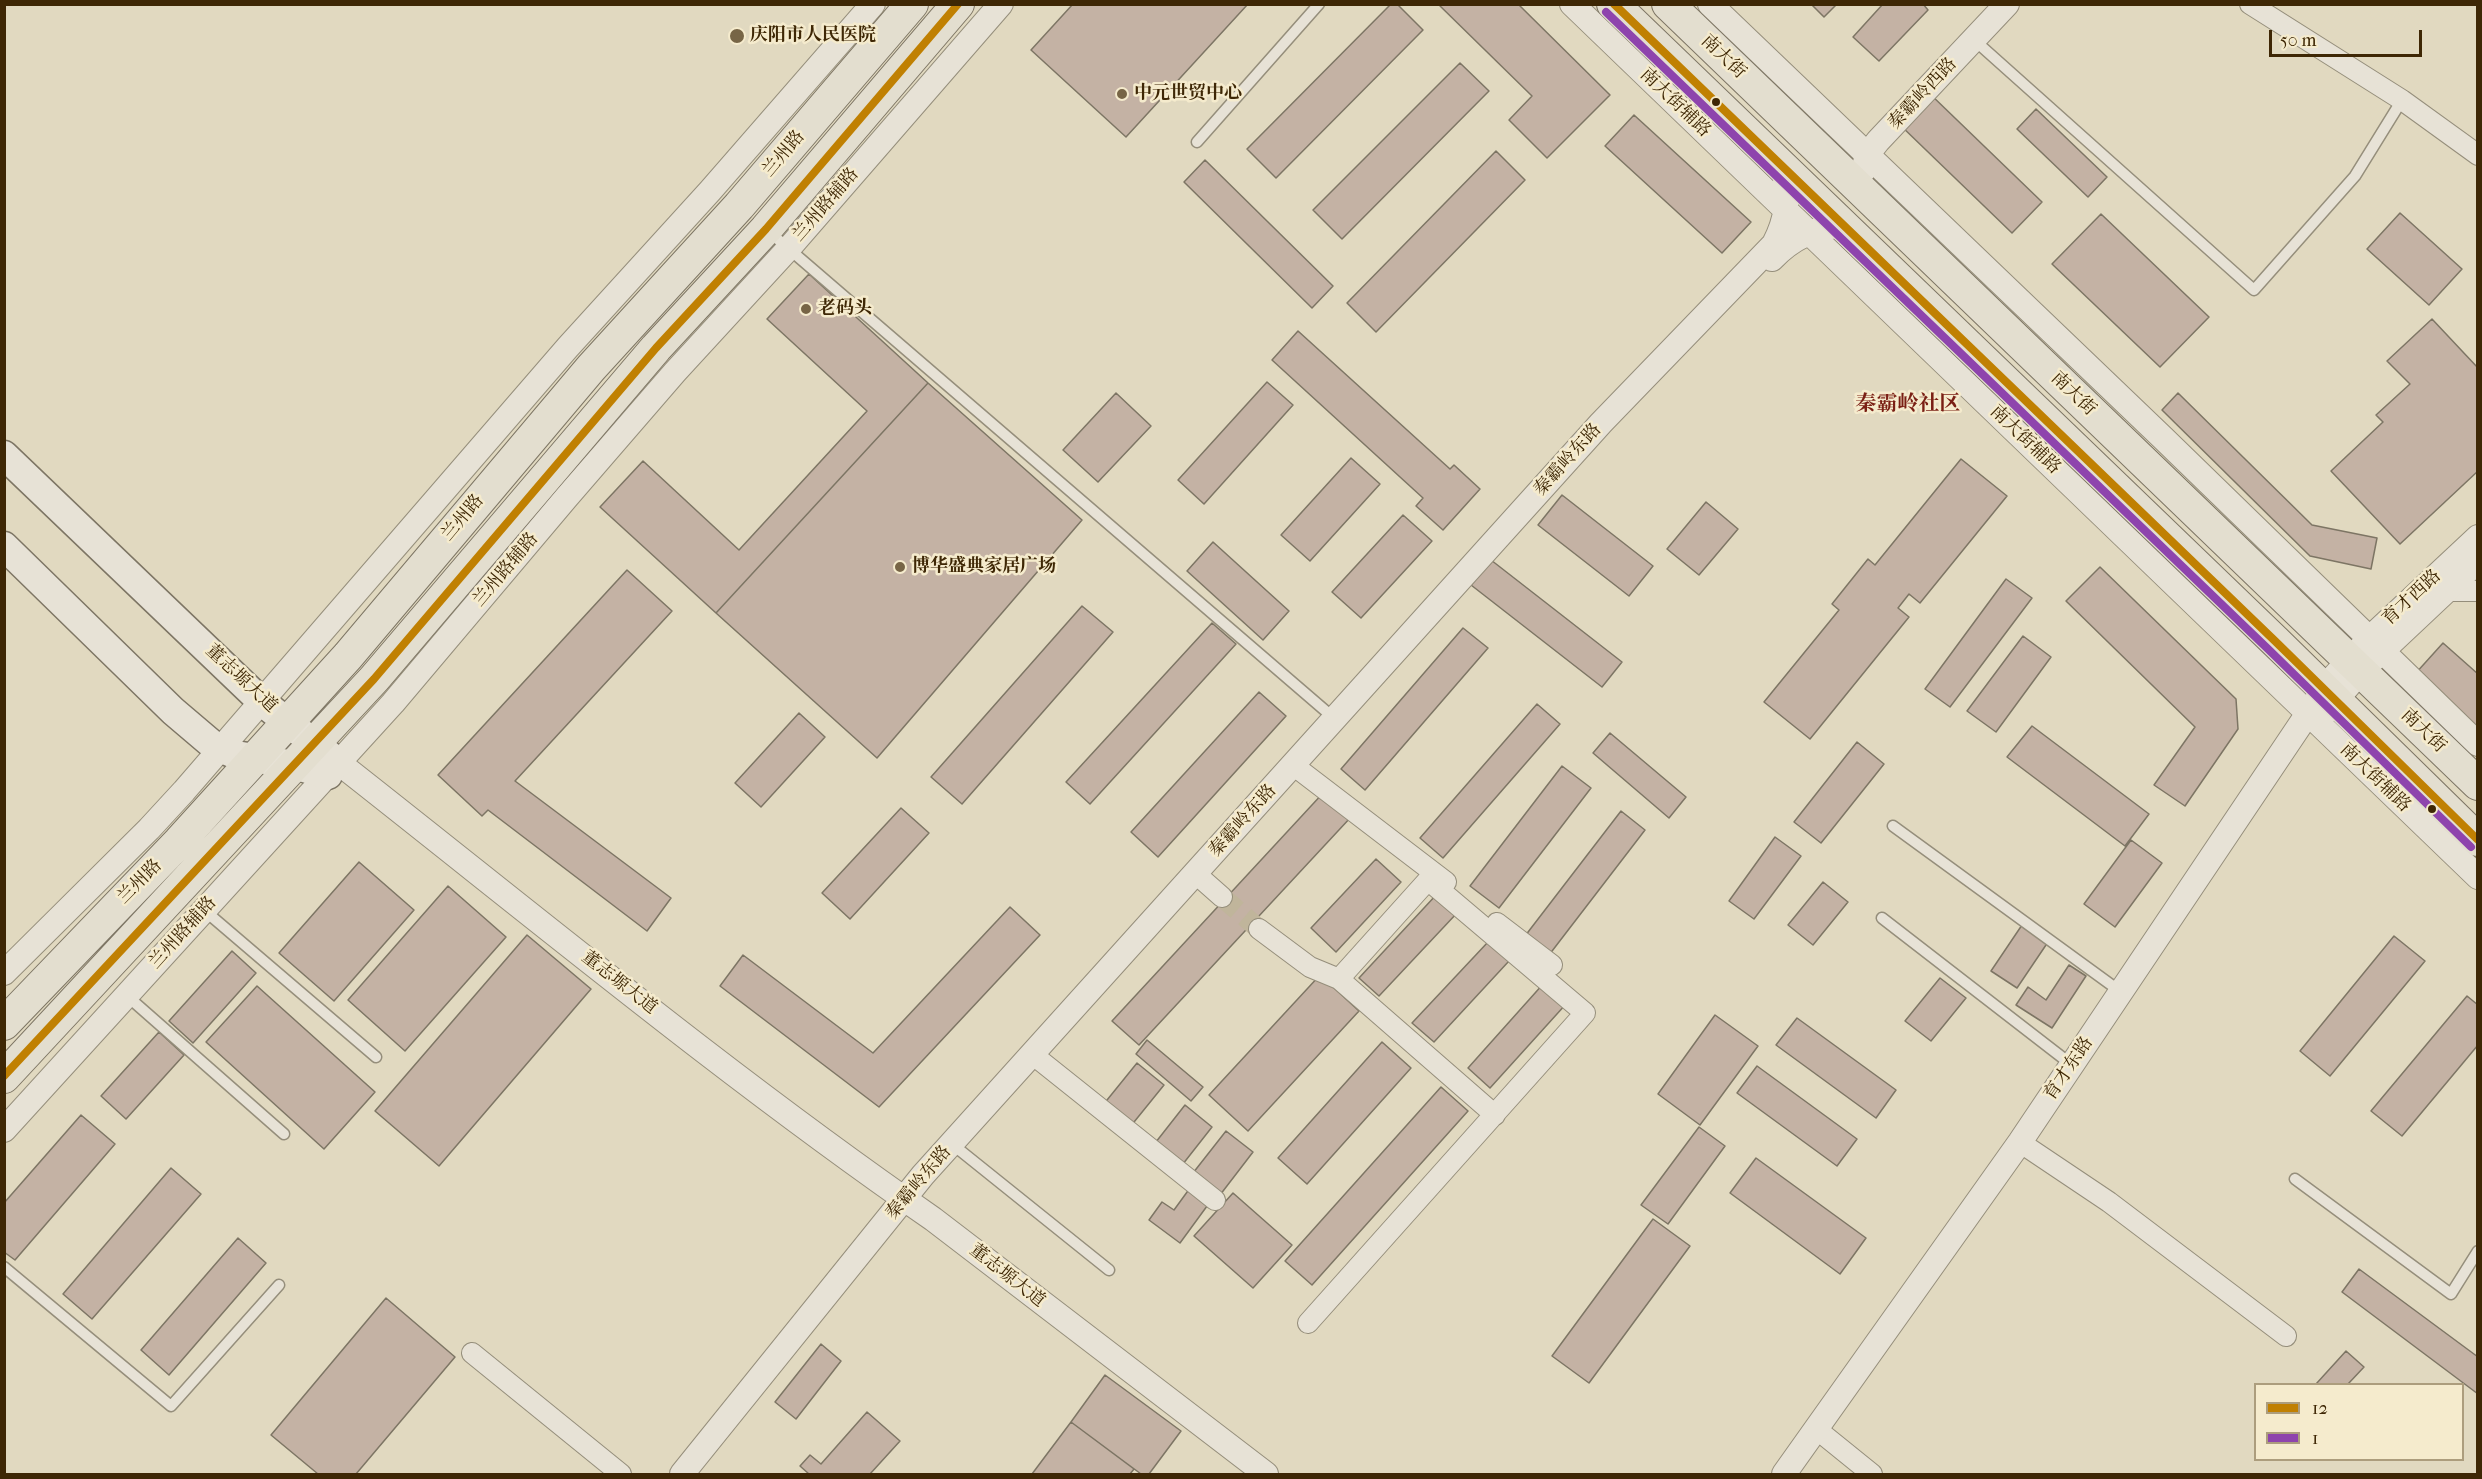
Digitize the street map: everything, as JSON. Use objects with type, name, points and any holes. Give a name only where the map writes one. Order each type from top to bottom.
[{"type":"main road","name":"兰州路","points":[[4,1024],[179,842],[348,656],[591,368],[739,206],[912,4]]},
{"type":"main road","name":"兰州路","points":[[4,1077],[374,679],[656,348],[778,239],[958,4]]},
{"type":"main road","points":[[1613,4],[1842,225],[2321,706],[2478,840]]},
{"type":"main road","name":"南大街","points":[[1668,4],[1866,194],[2365,655],[2478,784]]},
{"type":"main road","name":"董志塬大道","points":[[4,455],[262,702],[288,722],[304,754]]},
{"type":"main road","name":"董志塬大道","points":[[4,546],[198,734],[221,748],[255,759],[304,754],[333,769]]},
{"type":"street","points":[[4,973],[148,829],[221,748],[568,347],[710,191],[873,4]]},
{"type":"street","name":"兰州路辅路","points":[[4,1130],[333,769],[474,609],[644,408],[778,239],[1001,4]]},
{"type":"street","name":"南大街辅路","points":[[1572,4],[1808,232],[2321,706],[2478,877]]},
{"type":"street","points":[[1710,4],[1863,150],[2365,655],[2478,744]]},
{"type":"street","name":"秦霸岭西路","points":[[1971,37],[1996,4]]},
{"type":"street","name":"秦霸岭西路","points":[[1863,150],[1971,37],[2007,4]]},
{"type":"street","points":[[2250,4],[2402,100],[2478,155]]},
{"type":"street","points":[[1818,148],[1832,152],[1863,150]]},
{"type":"street","points":[[1863,150],[1863,178],[1866,194]]},
{"type":"street","name":"秦霸岭东路","points":[[1338,722],[1601,423],[1774,244],[1786,211],[1784,170]]},
{"type":"street","name":"秦霸岭东路","points":[[682,1474],[955,1146],[1297,767],[1607,429],[1792,240],[1808,232],[1842,225]]},
{"type":"street","name":"育才西路","points":[[2365,655],[2419,592],[2478,537]]},
{"type":"street","name":"育才西路","points":[[2365,655],[2445,591],[2478,561]]},
{"type":"street","points":[[2419,592],[2478,591]]},
{"type":"street","name":"育才东路","points":[[1784,1474],[2321,706],[2365,655]]},
{"type":"street","name":"育才东路","points":[[1799,1474],[2030,1149],[2321,706]]},
{"type":"street","points":[[1297,767],[1552,965]]},
{"type":"street","name":"董志塬大道","points":[[333,769],[703,1049],[1248,1474]]},
{"type":"street","points":[[1199,877],[1222,897]]},
{"type":"street","points":[[1308,1323],[1585,1013],[1428,880],[1339,979]]},
{"type":"street","points":[[1259,929],[1310,967],[1339,979],[1495,1115]]},
{"type":"street","points":[[1036,1057],[1215,1200]]},
{"type":"street","points":[[2030,1149],[2109,1202],[2286,1336]]},
{"type":"street","name":"秦霸岭东路","points":[[694,1474],[904,1206]]},
{"type":"street","name":"董志塬大道","points":[[904,1206],[1266,1474]]},
{"type":"street","points":[[472,1353],[621,1474]]},
{"type":"street","points":[[1825,1436],[1872,1474]]},
{"type":"lane","points":[[1197,142],[1319,4]]},
{"type":"lane","points":[[1971,37],[2254,290],[2355,176],[2402,100]]},
{"type":"lane","points":[[778,239],[1338,722]]},
{"type":"lane","points":[[1893,826],[2121,993]]},
{"type":"lane","points":[[204,909],[376,1057]]},
{"type":"lane","points":[[1882,918],[2072,1065]]},
{"type":"lane","points":[[126,995],[284,1134]]},
{"type":"lane","points":[[955,1146],[1109,1270]]},
{"type":"lane","points":[[2295,1179],[2451,1294],[2478,1251]]},
{"type":"lane","points":[[4,1267],[171,1406],[279,1285]]},
{"type":"building","name":"中元世贸中心","points":[[1073,4],[1248,4],[1126,137],[1031,50]]},
{"type":"building","points":[[1391,4],[1397,4],[1423,30],[1276,178],[1247,149]]},
{"type":"building","points":[[1438,4],[1518,4],[1610,95],[1547,158],[1509,120],[1532,96]]},
{"type":"building","points":[[1811,4],[1837,4],[1824,17]]},
{"type":"building","points":[[1883,4],[1923,4],[1928,10],[1879,61],[1853,37]]},
{"type":"building","points":[[1460,63],[1489,91],[1342,239],[1313,210]]},
{"type":"building","points":[[1928,92],[2042,202],[2012,233],[1898,123]]},
{"type":"building","points":[[2036,109],[2107,177],[2088,197],[2017,129]]},
{"type":"building","points":[[1634,115],[1751,222],[1722,253],[1605,146]]},
{"type":"building","points":[[1496,151],[1525,180],[1376,332],[1347,303]]},
{"type":"building","points":[[1205,160],[1333,286],[1312,308],[1184,182]]},
{"type":"building","points":[[2400,213],[2462,269],[2429,305],[2367,249]]},
{"type":"building","points":[[2101,214],[2209,317],[2160,367],[2052,264]]},
{"type":"building","points":[[809,274],[928,383],[716,613],[600,507],[643,461],[739,550],[867,411],[767,319]]},
{"type":"building","points":[[2432,319],[2478,368],[2478,471],[2400,544],[2331,471],[2383,422],[2376,415],[2410,384],[2387,361]]},
{"type":"building","points":[[1298,331],[1450,469],[1454,465],[1480,489],[1443,530],[1416,506],[1423,498],[1272,360]]},
{"type":"building","points":[[1267,382],[1293,405],[1204,504],[1178,480]]},
{"type":"building","name":"博华盛典家居广场","points":[[928,383],[1082,520],[877,758],[716,613]]},
{"type":"building","points":[[1116,393],[1151,426],[1098,482],[1063,450]]},
{"type":"building","points":[[2178,393],[2312,525],[2377,538],[2371,569],[2310,556],[2162,410]]},
{"type":"building","points":[[1351,458],[1380,484],[1310,561],[1281,535]]},
{"type":"building","points":[[1961,459],[2007,496],[1920,603],[1909,594],[1898,608],[1909,617],[1810,739],[1764,702],[1839,610],[1832,604],[1868,559],[1875,565]]},
{"type":"building","points":[[1562,495],[1653,566],[1629,596],[1538,525]]},
{"type":"building","points":[[1706,502],[1738,529],[1699,575],[1667,549]]},
{"type":"building","points":[[1403,515],[1432,541],[1361,618],[1332,592]]},
{"type":"building","points":[[1213,542],[1289,611],[1263,640],[1187,571]]},
{"type":"building","points":[[1491,560],[1622,662],[1602,687],[1471,585]]},
{"type":"building","points":[[2100,567],[2236,699],[2238,729],[2185,806],[2154,785],[2195,727],[2066,601]]},
{"type":"building","points":[[627,570],[672,611],[515,781],[671,898],[647,931],[488,810],[482,816],[438,775]]},
{"type":"building","points":[[2006,579],[2032,598],[1950,707],[1925,689]]},
{"type":"building","points":[[1082,606],[1113,632],[962,804],[931,777]]},
{"type":"building","points":[[1212,623],[1236,644],[1090,804],[1066,782]]},
{"type":"building","points":[[1463,628],[1488,648],[1365,790],[1341,769]]},
{"type":"building","points":[[2023,636],[2051,657],[1996,732],[1967,711]]},
{"type":"building","points":[[2443,643],[2478,674],[2478,730],[2415,674]]},
{"type":"building","points":[[1259,692],[1286,716],[1158,857],[1131,832]]},
{"type":"building","points":[[1537,704],[1560,724],[1443,858],[1420,838]]},
{"type":"building","points":[[799,713],[825,737],[761,807],[735,783]]},
{"type":"building","points":[[2032,726],[2149,814],[2125,846],[2007,757]]},
{"type":"building","points":[[1610,733],[1686,797],[1669,818],[1593,753]]},
{"type":"building","points":[[1857,742],[1884,764],[1821,843],[1794,822]]},
{"type":"building","points":[[1562,766],[1591,788],[1499,908],[1470,886]]},
{"type":"building","points":[[1324,792],[1351,817],[1139,1045],[1112,1021]]},
{"type":"building","points":[[901,808],[929,833],[850,919],[822,893]]},
{"type":"building","points":[[1621,811],[1645,830],[1549,955],[1525,936]]},
{"type":"building","points":[[1775,837],[1801,856],[1754,919],[1729,901]]},
{"type":"building","points":[[2131,840],[2162,863],[2115,927],[2084,904]]},
{"type":"building","points":[[1376,859],[1401,882],[1336,952],[1311,928]]},
{"type":"building","points":[[359,862],[414,910],[334,1001],[279,953]]},
{"type":"building","points":[[1823,882],[1848,902],[1813,945],[1788,925]]},
{"type":"building","points":[[448,886],[506,937],[405,1051],[348,1000]]},
{"type":"building","points":[[1437,894],[1457,913],[1379,996],[1359,978]]},
{"type":"building","points":[[1010,907],[1040,935],[879,1107],[720,986],[743,955],[873,1053]]},
{"type":"building","points":[[2022,925],[2048,942],[2017,988],[1991,971]]},
{"type":"building","points":[[527,935],[591,989],[439,1166],[375,1111]]},
{"type":"building","points":[[2394,936],[2425,961],[2330,1076],[2300,1051]]},
{"type":"building","points":[[1488,942],[1509,961],[1434,1042],[1412,1023]]},
{"type":"building","points":[[232,951],[256,973],[193,1043],[169,1021]]},
{"type":"building","points":[[2069,965],[2086,976],[2052,1028],[2016,1005],[2028,987],[2046,1000]]},
{"type":"building","points":[[1320,975],[1359,1011],[1248,1131],[1209,1095]]},
{"type":"building","points":[[1940,978],[1966,998],[1931,1041],[1905,1021]]},
{"type":"building","points":[[1544,983],[1566,1004],[1490,1088],[1468,1068]]},
{"type":"building","points":[[257,986],[375,1092],[324,1149],[206,1042]]},
{"type":"building","points":[[2467,996],[2478,1005],[2478,1045],[2402,1136],[2371,1111]]},
{"type":"building","points":[[1715,1015],[1758,1046],[1700,1125],[1658,1094]]},
{"type":"building","points":[[1797,1018],[1896,1090],[1876,1118],[1776,1045]]},
{"type":"building","points":[[159,1032],[184,1055],[126,1119],[101,1096]]},
{"type":"building","points":[[1147,1040],[1203,1087],[1191,1101],[1136,1054]]},
{"type":"building","points":[[1382,1042],[1411,1068],[1307,1184],[1278,1158]]},
{"type":"building","points":[[1137,1063],[1164,1085],[1130,1127],[1103,1105]]},
{"type":"building","points":[[1757,1066],[1857,1139],[1837,1166],[1737,1093]]},
{"type":"building","points":[[1441,1087],[1468,1111],[1312,1285],[1285,1261]]},
{"type":"building","points":[[1185,1105],[1212,1127],[1179,1169],[1152,1147]]},
{"type":"building","points":[[81,1115],[115,1144],[15,1260],[4,1252],[4,1203]]},
{"type":"building","points":[[1699,1127],[1725,1146],[1668,1224],[1641,1205]]},
{"type":"building","points":[[1226,1131],[1253,1152],[1220,1195],[1193,1173]]},
{"type":"building","points":[[1756,1158],[1866,1238],[1840,1274],[1730,1193]]},
{"type":"building","points":[[171,1168],[201,1194],[92,1319],[63,1294]]},
{"type":"building","points":[[1190,1188],[1210,1202],[1180,1243],[1149,1220],[1162,1202],[1174,1210]]},
{"type":"building","points":[[1233,1193],[1292,1245],[1253,1288],[1194,1236]]},
{"type":"building","points":[[1653,1219],[1690,1246],[1589,1383],[1552,1356]]},
{"type":"building","points":[[238,1238],[266,1263],[169,1375],[141,1350]]},
{"type":"building","points":[[2359,1269],[2478,1357],[2478,1394],[2464,1383],[2342,1292]]},
{"type":"building","points":[[386,1298],[455,1357],[356,1474],[318,1474],[271,1435]]},
{"type":"building","points":[[821,1344],[841,1361],[796,1419],[775,1402]]},
{"type":"building","points":[[2346,1351],[2364,1367],[2349,1383],[2317,1383]]},
{"type":"building","points":[[1105,1375],[1181,1431],[1149,1474],[1141,1474],[1071,1422]]},
{"type":"building","points":[[867,1412],[900,1441],[870,1474],[809,1474],[800,1466],[810,1455],[821,1464]]},
{"type":"building","points":[[1071,1422],[1134,1469],[1130,1474],[1032,1474]]},
{"type":"tunnel","points":[[1222,897],[1259,929]]},
{"type":"transit line","name":"12","points":[[4,1076],[374,679],[656,348],[766,229],[958,4]]},
{"type":"transit line","name":"12","points":[[1614,4],[2275,641],[2478,840]]},
{"type":"transit line","name":"1","points":[[1606,12],[2471,847]]},
{"type":"place","name":"庆阳市人民医院","points":[[737,36]]},
{"type":"place","name":"中元世贸中心","points":[[1122,94]]},
{"type":"place","name":"老码头","points":[[806,309]]},
{"type":"place","name":"博华盛典家居广场","points":[[900,567]]},
{"type":"district","name":"秦霸岭社区","points":[[1908,405]]}]
